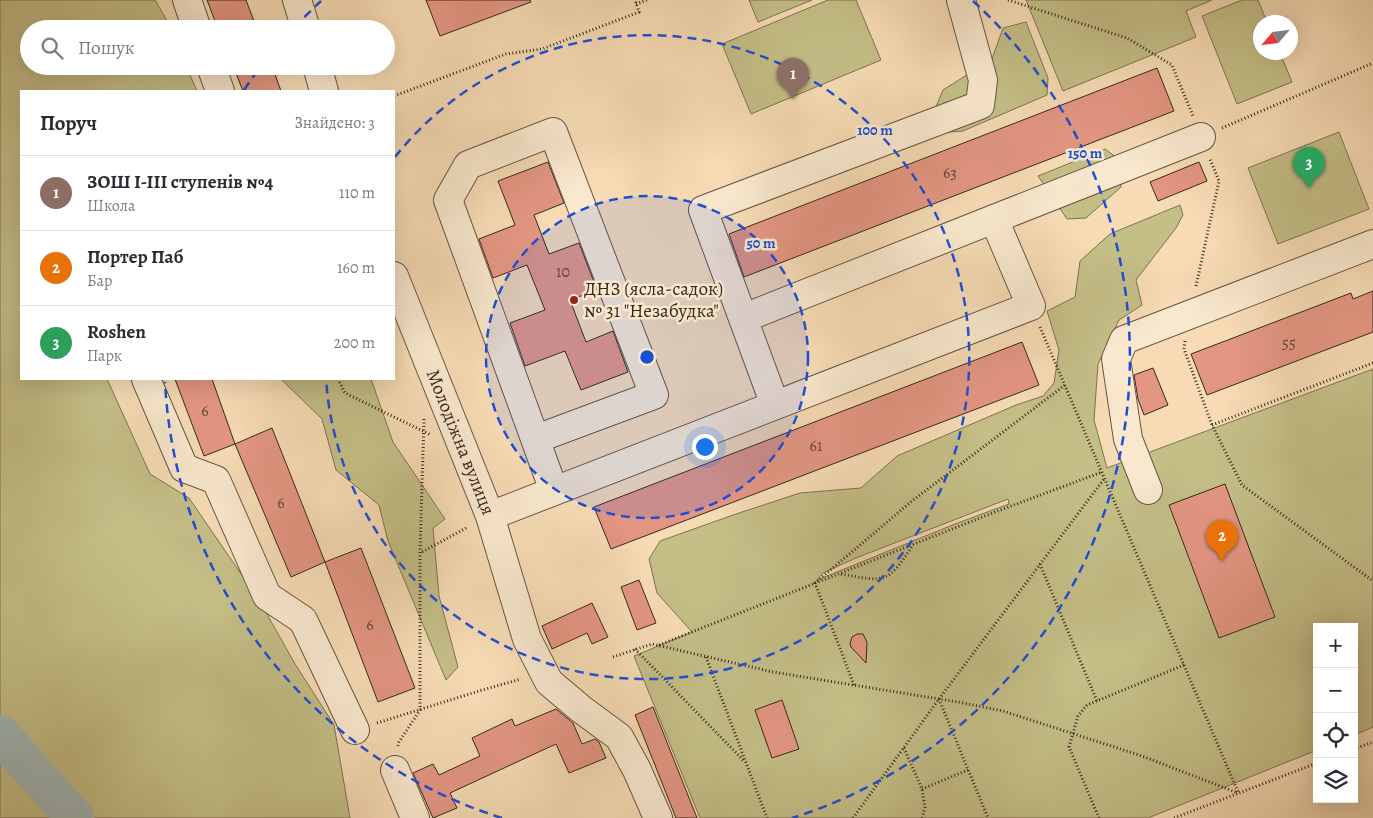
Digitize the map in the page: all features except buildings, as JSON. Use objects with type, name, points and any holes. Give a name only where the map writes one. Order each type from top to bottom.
[{"type":"street","points":[[187,0],[194,20]]},
{"type":"street","points":[[297,0],[303,20]]},
{"type":"street","points":[[775,405],[703,210],[980,106],[983,80],[961,0]]},
{"type":"street","points":[[214,75],[220,90]]},
{"type":"street","points":[[320,75],[324,90]]},
{"type":"street","points":[[536,439],[654,395],[553,132],[468,165],[448,200],[554,491]]},
{"type":"street","points":[[744,318],[1201,137]]},
{"type":"street","points":[[490,516],[1031,306],[994,219]]},
{"type":"street","points":[[1148,490],[1128,440],[1116,358],[1124,340],[1373,244]]},
{"type":"street","name":"Молодіжна вулиця","points":[[395,278],[490,516],[527,639],[549,682]]},
{"type":"street","points":[[146,380],[184,468],[216,480],[267,596],[303,620],[355,730]]},
{"type":"street","points":[[549,682],[619,737],[637,770],[658,818]]},
{"type":"street","points":[[395,770],[415,818]]},
{"type":"path","points":[[395,96],[506,54],[542,49],[639,12],[636,2],[647,0]]},
{"type":"path","points":[[1008,0],[1127,38],[1172,65],[1219,181],[1184,348],[1212,425],[1242,485],[1373,582]]},
{"type":"path","points":[[1201,137],[1373,62]]},
{"type":"path","points":[[1031,306],[1238,793]]},
{"type":"path","points":[[1212,425],[1373,363]]},
{"type":"path","points":[[338,380],[345,393],[432,436]]},
{"type":"path","points":[[815,583],[912,501],[1065,385]]},
{"type":"path","points":[[395,770],[399,742],[420,710],[420,553],[424,412]]},
{"type":"path","points":[[658,646],[914,544],[1102,472]]},
{"type":"path","points":[[853,818],[1104,478]]},
{"type":"path","points":[[420,553],[490,516]]},
{"type":"path","points":[[840,574],[879,579],[890,576],[899,567],[914,544]]},
{"type":"path","points":[[1040,564],[1097,701]]},
{"type":"path","points":[[815,583],[854,685]]},
{"type":"path","points":[[613,657],[652,644],[772,672],[1003,711],[1142,756],[1238,793]]},
{"type":"path","points":[[634,649],[746,763]]},
{"type":"path","points":[[706,656],[767,818]]},
{"type":"path","points":[[1099,818],[1069,747],[1078,716],[1087,705],[1184,665]]},
{"type":"path","points":[[355,730],[524,678],[549,682]]},
{"type":"path","points":[[939,699],[988,818]]},
{"type":"path","points":[[1358,748],[1373,742]]},
{"type":"path","points":[[904,748],[922,789],[925,807],[922,818]]},
{"type":"path","points":[[1174,818],[1313,765]]},
{"type":"path","points":[[922,789],[968,770]]},
{"type":"shaded area","points":[[0,0],[155,0],[167,20],[20,20],[20,75],[190,75],[197,90],[20,90],[20,380],[107,380],[150,474],[189,498],[259,600],[295,664],[334,725],[350,818],[0,818]]},
{"type":"shaded area","points":[[749,0],[812,0],[758,22]]},
{"type":"shaded area","points":[[828,0],[856,0],[881,60],[751,114],[722,44]]},
{"type":"shaded area","points":[[1026,0],[1212,0],[1186,11],[1196,37],[1063,91]]},
{"type":"shaded area","points":[[1242,0],[1258,0],[1264,15],[1253,15],[1253,60],[1283,60],[1292,82],[1237,104],[1202,16]]},
{"type":"shaded area","points":[[1026,22],[1048,78],[1047,95],[963,131],[938,133],[931,118],[943,90],[992,59],[1003,28]]},
{"type":"shaded area","points":[[1339,132],[1369,209],[1278,244],[1248,168]]},
{"type":"shaded area","points":[[1105,149],[1120,160],[1121,187],[1086,218],[1067,219],[1038,176]]},
{"type":"shaded area","points":[[1180,205],[1183,215],[1176,228],[1136,280],[1142,305],[1119,320],[1098,364],[1094,420],[1107,468],[1373,369],[1373,727],[1358,733],[1358,623],[1313,623],[1313,752],[1148,818],[700,818],[634,656],[692,632],[657,593],[649,559],[660,541],[800,493],[861,488],[897,456],[1016,405],[1043,396],[1054,383],[1059,350],[1047,311],[1075,297],[1080,261],[1110,234]],"holes":[[[1008,499],[1009,504],[817,580],[823,573],[856,558]]]},
{"type":"shaded area","points":[[282,380],[371,380],[393,442],[445,519],[433,528],[439,596],[458,667],[446,680],[388,541],[379,505],[336,470],[322,419]]},
{"type":"waterway","points":[[0,734],[75,818]]},
{"type":"place","name":"ЗОШ І-ІІІ ступенів №4","points":[[793,99]]},
{"type":"place","name":"Roshen","points":[[1309,188]]},
{"type":"place","name":"ДНЗ (ясла-садок) № 31 \"Незабудка\"","points":[[574,300]]},
{"type":"place","name":"Портер Паб","points":[[1222,561]]}]
